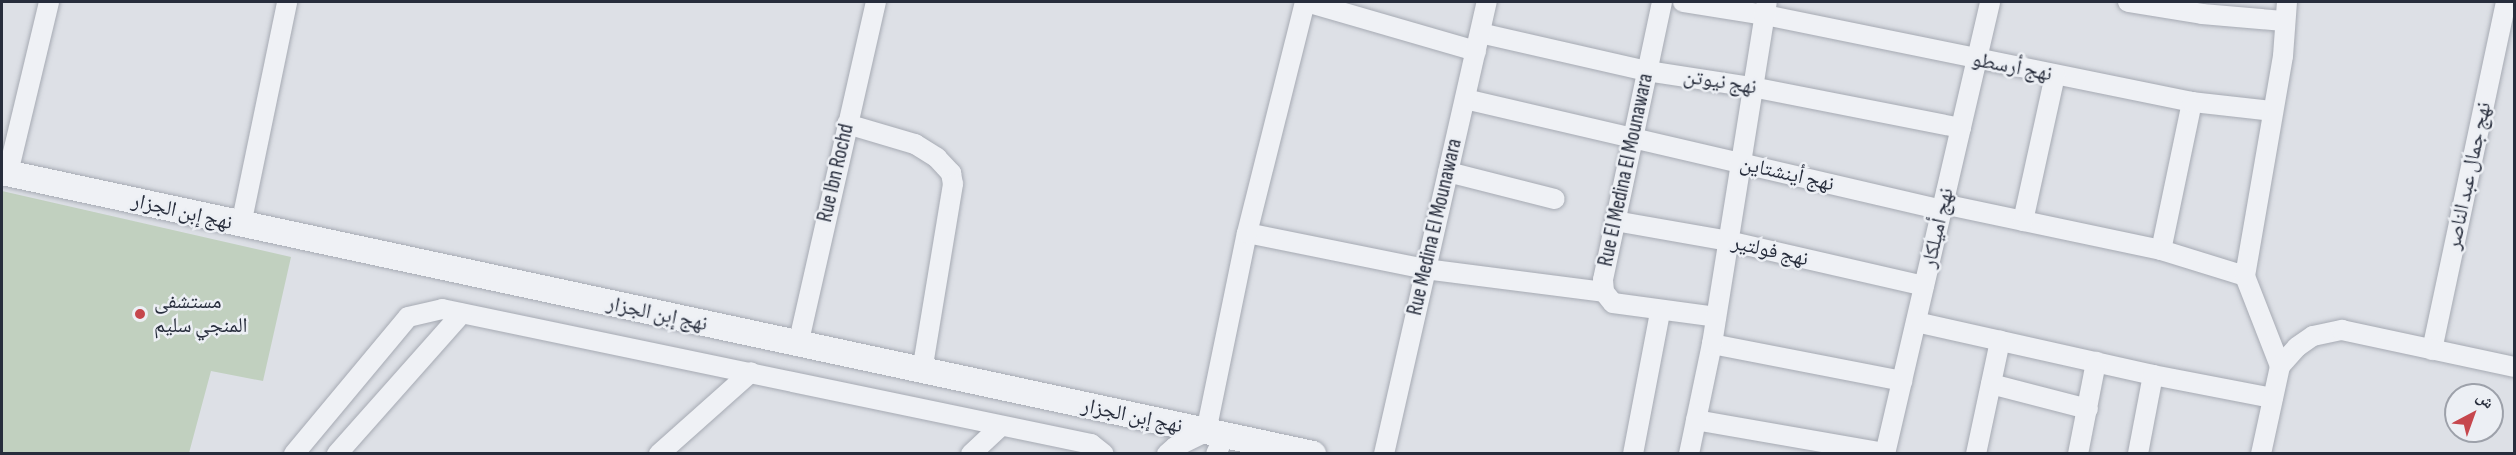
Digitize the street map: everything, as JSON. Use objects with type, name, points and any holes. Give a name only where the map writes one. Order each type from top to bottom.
[{"type":"street","points":[[5,172],[49,2]]},
{"type":"street","points":[[241,225],[287,2]]},
{"type":"street","name":"Rue Ibn Rochd","points":[[798,345],[876,2]]},
{"type":"street","points":[[1167,453],[1175,447],[1216,440],[1247,233],[1306,2]]},
{"type":"street","name":"نهج نيوتن","points":[[1306,2],[1478,42],[1752,87],[1961,128]]},
{"type":"street","name":"Rue Medina El Mounawara","points":[[1384,453],[1487,2]]},
{"type":"street","name":"Rue El Medina El Mounawara","points":[[1662,2],[1603,280],[1604,292],[1613,303],[1660,312],[1716,317]]},
{"type":"street","name":"نهج أرسطو","points":[[1683,2],[1766,8],[1977,60],[2192,102],[2272,111]]},
{"type":"street","name":"نهج أميلكار","points":[[1885,453],[1990,2]]},
{"type":"street","points":[[2128,2],[2286,11],[2283,56],[2245,276],[2280,366]]},
{"type":"street","name":"نهج جمال عبد الناصر","points":[[2432,350],[2503,2]]},
{"type":"street","points":[[1689,453],[1712,344],[1766,8]]},
{"type":"street","points":[[2023,221],[2055,75]]},
{"type":"street","name":"نهج أينشتاين","points":[[1465,99],[1632,139],[1943,207],[2161,250],[2245,276]]},
{"type":"street","points":[[2161,250],[2192,102]]},
{"type":"street","points":[[847,124],[915,144],[937,158],[951,173],[953,184],[922,371]]},
{"type":"street","points":[[1448,171],[1555,199]]},
{"type":"street","name":"نهج إبن الجزار","points":[[5,172],[922,371],[1216,440],[1313,453]]},
{"type":"street","name":"نهج فولتير","points":[[1615,221],[1728,241],[1924,286]]},
{"type":"street","points":[[1247,233],[1425,269],[1604,292]]},
{"type":"street","points":[[294,453],[408,317],[442,309],[1091,444],[1104,453]]},
{"type":"street","points":[[1633,453],[1660,312]]},
{"type":"street","points":[[337,453],[462,313]]},
{"type":"street","points":[[1916,322],[2153,375],[2273,398]]},
{"type":"street","points":[[2260,453],[2280,366],[2297,347],[2313,336],[2342,330],[2514,367]]},
{"type":"street","points":[[1976,453],[2000,341]]},
{"type":"street","points":[[1712,344],[1902,381]]},
{"type":"street","points":[[2078,453],[2096,362]]},
{"type":"street","points":[[659,453],[751,372]]},
{"type":"street","points":[[2138,453],[2153,375]]},
{"type":"street","points":[[1991,384],[2088,409]]},
{"type":"street","points":[[1696,420],[1885,453]]},
{"type":"street","points":[[971,453],[1001,426]]},
{"type":"green space","name":"مستشفى المنجي سليم","points":[[2,191],[291,257],[263,381],[211,371],[189,453],[2,453]]},
{"type":"place","name":"مستشفى المنجي سليم","points":[[140,314]]}]
